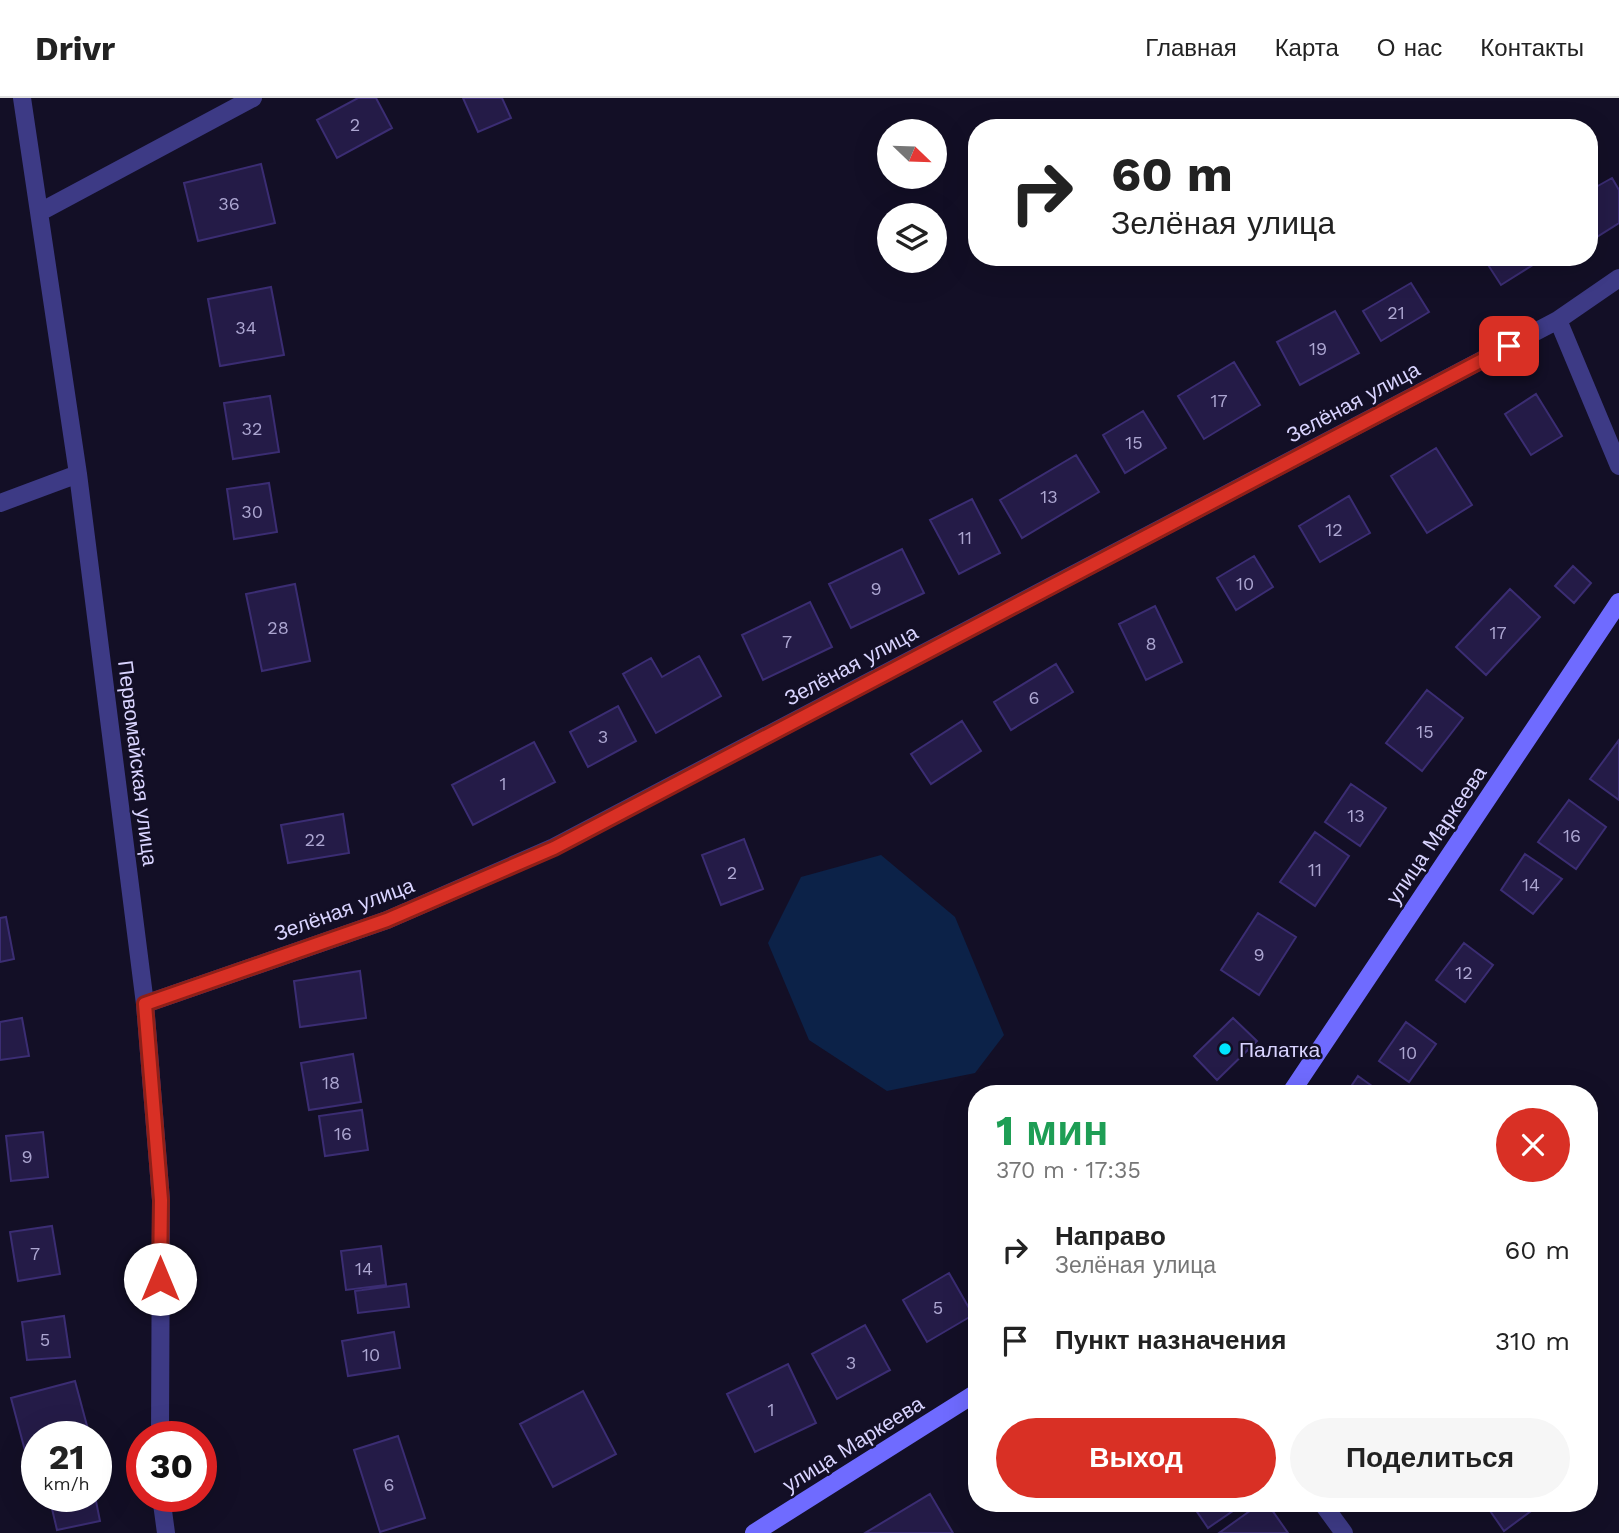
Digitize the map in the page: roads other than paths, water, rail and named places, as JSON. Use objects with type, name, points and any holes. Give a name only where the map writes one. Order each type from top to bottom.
[{"type":"street","name":"Первомайская улица","points":[[22,98],[79,474],[145,1004],[161,1200],[160,1421]]},
{"type":"street","points":[[40,212],[253,98]]},
{"type":"street","name":"Зелёная улица","points":[[145,1004],[387,920],[554,848],[1558,320],[1619,278]]},
{"type":"street","points":[[1558,320],[1619,466]]},
{"type":"street","points":[[0,503],[79,474]]},
{"type":"street","name":"улица Маркеева","points":[[1296,1085],[1619,602]]},
{"type":"street","name":"улица Маркеева","points":[[754,1533],[968,1398]]},
{"type":"street","points":[[163,1512],[166,1533]]},
{"type":"street","points":[[1329,1512],[1345,1533]]},
{"type":"water","points":[[881,855],[955,917],[1004,1035],[975,1073],[887,1091],[809,1040],[768,943],[801,877]]},
{"type":"place","name":"Палатка","points":[[1225,1049]]}]
